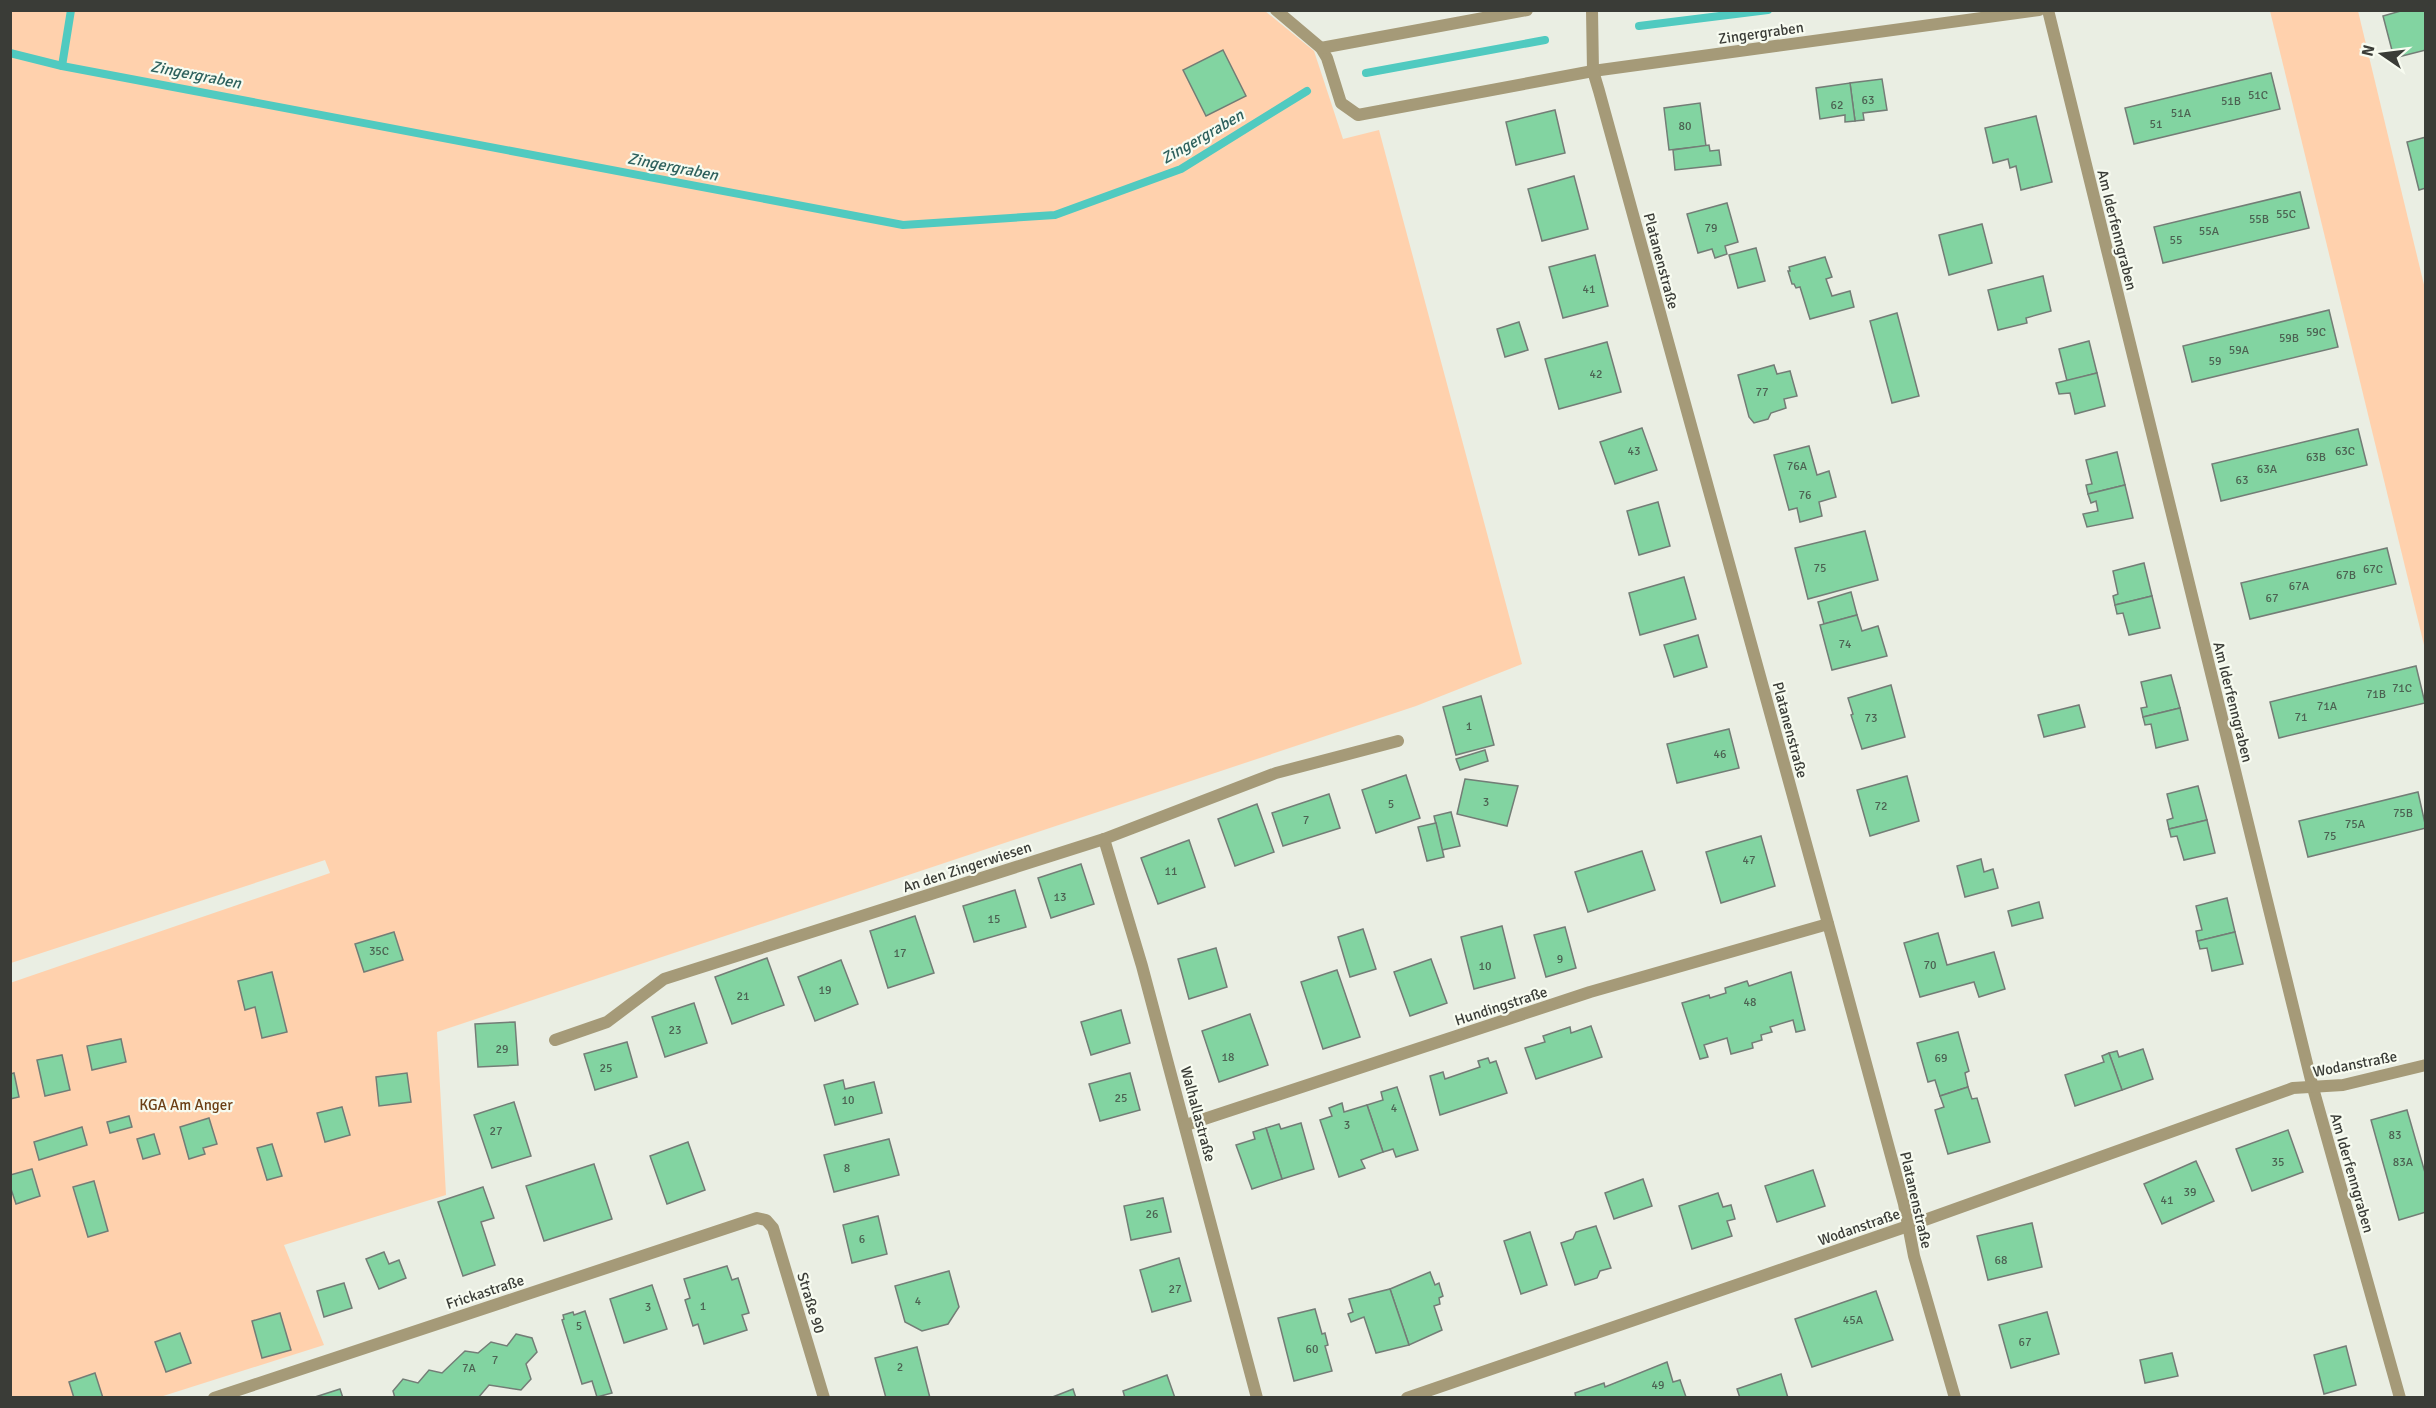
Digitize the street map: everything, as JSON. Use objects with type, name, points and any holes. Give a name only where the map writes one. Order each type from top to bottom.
[{"type":"street","points":[[1276,10],[1324,53],[1527,10]]},
{"type":"street","points":[[1592,10],[1593,71]]},
{"type":"street","name":"Zingergraben","points":[[1324,53],[1341,103],[1358,115],[1593,71],[2039,10]]},
{"type":"street","name":"Am Iderfenngraben","points":[[2048,10],[2313,1088],[2400,1398]]},
{"type":"street","name":"Platanenstraße","points":[[1593,71],[1828,924],[1914,1256],[1955,1398]]},
{"type":"street","name":"An den Zingerwiesen","points":[[555,1040],[607,1022],[664,979],[1104,839],[1276,773],[1398,741]]},
{"type":"street","name":"Walhallastraße","points":[[1104,839],[1142,966],[1257,1398]]},
{"type":"street","name":"Hundingstraße","points":[[1185,1125],[1599,989],[1828,924]]},
{"type":"street","name":"Wodanstraße","points":[[1407,1398],[1908,1226],[2294,1088],[2343,1085],[2426,1065]]},
{"type":"street","name":"Frickastraße","points":[[214,1398],[753,1219],[766,1220]]},
{"type":"street","name":"Straße 90","points":[[766,1220],[773,1228],[824,1398]]},
{"type":"green space","name":"KGA Am Anger","points":[[11,11],[1265,11],[1314,51],[1343,139],[1379,130],[1522,664],[1416,706],[437,1032],[446,1195],[284,1245],[324,1345],[160,1397],[11,1397],[10,983],[330,873],[325,860],[11,963]]},
{"type":"green space","points":[[2270,11],[2358,11],[2425,289],[2425,649]]},
{"type":"building","points":[[2404,10],[2426,10],[2426,50],[2394,58],[2383,16]]},
{"type":"building","points":[[1223,50],[1246,96],[1206,116],[1183,70]]},
{"type":"building","points":[[2271,73],[2280,109],[2134,144],[2125,108]]},
{"type":"building","points":[[1882,79],[1887,110],[1863,113],[1864,120],[1855,121],[1850,83]]},
{"type":"building","points":[[1850,83],[1855,121],[1845,122],[1845,115],[1820,119],[1816,88]]},
{"type":"building","points":[[1700,103],[1706,146],[1669,150],[1664,108]]},
{"type":"building","points":[[1555,110],[1565,153],[1516,165],[1506,122]]},
{"type":"building","points":[[2036,116],[2052,182],[2021,190],[2016,166],[2010,168],[2008,159],[1993,163],[1985,128]]},
{"type":"building","points":[[2426,137],[2426,188],[2419,190],[2407,142]]},
{"type":"building","points":[[1709,145],[1710,151],[1719,150],[1721,165],[1675,170],[1673,150]]},
{"type":"building","points":[[1574,176],[1588,229],[1542,241],[1528,189]]},
{"type":"building","points":[[2300,192],[2309,228],[2163,263],[2154,227]]},
{"type":"building","points":[[1727,203],[1738,242],[1725,246],[1727,254],[1715,258],[1712,249],[1698,253],[1687,214]]},
{"type":"building","points":[[1982,224],[1992,263],[1949,275],[1939,235]]},
{"type":"building","points":[[1756,248],[1765,281],[1738,288],[1729,255]]},
{"type":"building","points":[[1595,255],[1608,306],[1563,318],[1549,267]]},
{"type":"building","points":[[1825,257],[1832,277],[1826,279],[1832,296],[1850,291],[1854,307],[1810,319],[1800,287],[1796,288],[1792,284],[1788,271],[1790,271],[1789,267]]},
{"type":"building","points":[[2043,276],[2051,311],[2026,318],[2027,323],[1998,330],[1988,290]]},
{"type":"building","points":[[2329,310],[2338,347],[2192,382],[2183,346]]},
{"type":"building","points":[[1897,313],[1919,396],[1892,403],[1870,321]]},
{"type":"building","points":[[1519,322],[1528,350],[1505,357],[1497,329]]},
{"type":"building","points":[[2089,341],[2097,373],[2067,381],[2059,349]]},
{"type":"building","points":[[1607,342],[1621,392],[1559,409],[1545,359]]},
{"type":"building","points":[[1774,365],[1777,374],[1790,371],[1797,396],[1784,399],[1786,408],[1771,413],[1768,419],[1754,423],[1749,417],[1738,375]]},
{"type":"building","points":[[2097,373],[2105,406],[2075,414],[2070,393],[2059,394],[2056,383]]},
{"type":"building","points":[[1642,428],[1657,470],[1615,484],[1600,442]]},
{"type":"building","points":[[2358,429],[2367,465],[2221,501],[2212,464]]},
{"type":"building","points":[[1809,446],[1817,475],[1829,471],[1836,497],[1819,502],[1822,516],[1800,522],[1797,508],[1789,510],[1774,455]]},
{"type":"building","points":[[2117,452],[2125,485],[2088,494],[2086,485],[2092,484],[2086,460]]},
{"type":"building","points":[[2125,485],[2133,518],[2087,527],[2083,514],[2098,511],[2096,501],[2091,503],[2088,494]]},
{"type":"building","points":[[1658,502],[1670,546],[1639,555],[1627,511]]},
{"type":"building","points":[[1865,531],[1878,580],[1808,599],[1795,548]]},
{"type":"building","points":[[2387,548],[2396,584],[2250,619],[2241,583]]},
{"type":"building","points":[[2144,563],[2152,596],[2115,605],[2113,596],[2118,594],[2113,571]]},
{"type":"building","points":[[1684,577],[1696,619],[1640,635],[1629,593]]},
{"type":"building","points":[[1851,592],[1857,615],[1824,624],[1818,602]]},
{"type":"building","points":[[2152,596],[2160,628],[2129,635],[2123,613],[2117,614],[2115,605]]},
{"type":"building","points":[[1857,615],[1862,631],[1878,626],[1887,656],[1832,670],[1820,625]]},
{"type":"building","points":[[1698,635],[1707,667],[1674,677],[1664,645]]},
{"type":"building","points":[[2416,666],[2425,703],[2279,738],[2270,702]]},
{"type":"building","points":[[2171,675],[2180,708],[2143,717],[2141,708],[2147,707],[2141,682]]},
{"type":"building","points":[[1891,685],[1905,737],[1862,749],[1848,698]]},
{"type":"building","points":[[1481,696],[1494,745],[1456,755],[1443,707]]},
{"type":"building","points":[[2079,705],[2085,727],[2044,737],[2038,715]]},
{"type":"building","points":[[2180,708],[2188,740],[2156,748],[2151,724],[2145,725],[2143,717]]},
{"type":"building","points":[[1729,729],[1739,768],[1677,783],[1667,744]]},
{"type":"building","points":[[1485,750],[1488,761],[1460,770],[1456,759]]},
{"type":"building","points":[[1406,775],[1420,818],[1376,833],[1362,790]]},
{"type":"building","points":[[1907,776],[1919,821],[1870,836],[1857,790]]},
{"type":"building","points":[[1465,779],[1518,786],[1507,826],[1457,814]]},
{"type":"building","points":[[2198,786],[2207,820],[2169,829],[2167,820],[2173,818],[2167,794]]},
{"type":"building","points":[[2418,792],[2426,828],[2308,857],[2299,821]]},
{"type":"building","points":[[1329,794],[1340,828],[1283,846],[1272,813]]},
{"type":"building","points":[[1257,804],[1274,852],[1235,866],[1218,819]]},
{"type":"building","points":[[1451,812],[1460,846],[1442,850],[1434,816]]},
{"type":"building","points":[[2207,820],[2215,853],[2184,860],[2177,836],[2171,837],[2169,829]]},
{"type":"building","points":[[1436,823],[1444,857],[1427,861],[1418,827]]},
{"type":"building","points":[[1761,836],[1775,886],[1721,903],[1706,852]]},
{"type":"building","points":[[1189,840],[1205,887],[1158,904],[1141,858]]},
{"type":"building","points":[[1642,851],[1655,890],[1588,912],[1575,872]]},
{"type":"building","points":[[1981,859],[1984,872],[1993,869],[1998,888],[1965,897],[1957,866]]},
{"type":"building","points":[[1081,864],[1094,904],[1051,918],[1038,878]]},
{"type":"building","points":[[1015,890],[1026,927],[974,942],[963,906]]},
{"type":"building","points":[[2227,898],[2235,932],[2198,941],[2196,931],[2202,930],[2196,906]]},
{"type":"building","points":[[2039,902],[2043,918],[2012,926],[2008,911]]},
{"type":"building","points":[[915,916],[934,973],[888,988],[870,931]]},
{"type":"building","points":[[1502,926],[1515,978],[1474,989],[1461,937]]},
{"type":"building","points":[[1565,927],[1576,968],[1546,977],[1534,935]]},
{"type":"building","points":[[1363,929],[1376,969],[1350,977],[1338,937]]},
{"type":"building","points":[[394,932],[403,960],[364,972],[355,944]]},
{"type":"building","points":[[2235,932],[2243,964],[2212,971],[2207,948],[2200,949],[2198,941]]},
{"type":"building","points":[[1938,933],[1947,965],[1994,952],[2005,989],[1979,997],[1974,982],[1920,997],[1904,943]]},
{"type":"building","points":[[1216,948],[1227,987],[1189,999],[1178,959]]},
{"type":"building","points":[[767,958],[784,1005],[732,1024],[715,977]]},
{"type":"building","points":[[1431,959],[1447,1003],[1410,1016],[1394,972]]},
{"type":"building","points":[[841,960],[858,1004],[815,1021],[798,977]]},
{"type":"building","points":[[1337,970],[1360,1037],[1323,1049],[1301,982]]},
{"type":"building","points":[[272,972],[287,1032],[262,1038],[255,1007],[245,1010],[238,981]]},
{"type":"building","points":[[1791,972],[1805,1030],[1796,1032],[1793,1020],[1770,1027],[1772,1032],[1761,1035],[1762,1040],[1752,1043],[1753,1048],[1731,1054],[1727,1038],[1704,1045],[1708,1057],[1700,1059],[1682,1003],[1709,995],[1710,998],[1726,993],[1725,988],[1747,981],[1749,986]]},
{"type":"building","points":[[694,1003],[707,1043],[665,1057],[652,1017]]},
{"type":"building","points":[[1121,1010],[1130,1043],[1091,1055],[1081,1022]]},
{"type":"building","points":[[1250,1014],[1268,1065],[1219,1082],[1202,1031]]},
{"type":"building","points":[[515,1022],[518,1065],[478,1067],[475,1024]]},
{"type":"building","points":[[1591,1026],[1602,1057],[1536,1079],[1525,1048],[1545,1042],[1543,1036],[1570,1027],[1571,1033]]},
{"type":"building","points":[[1958,1032],[1969,1071],[1965,1073],[1968,1087],[1940,1096],[1935,1080],[1928,1082],[1917,1043]]},
{"type":"building","points":[[121,1039],[126,1062],[92,1070],[87,1046]]},
{"type":"building","points":[[627,1042],[637,1077],[595,1090],[584,1054]]},
{"type":"building","points":[[2143,1049],[2153,1079],[2122,1090],[2109,1053],[2117,1051],[2119,1057]]},
{"type":"building","points":[[2109,1053],[2122,1090],[2075,1106],[2065,1075],[2104,1062],[2102,1056]]},
{"type":"building","points":[[62,1055],[70,1090],[45,1096],[37,1060]]},
{"type":"building","points":[[1488,1058],[1490,1063],[1496,1061],[1507,1093],[1440,1115],[1430,1076],[1443,1072],[1445,1079],[1480,1067],[1478,1061]]},
{"type":"building","points":[[14,1073],[19,1097],[10,1099],[10,1074]]},
{"type":"building","points":[[407,1073],[411,1102],[379,1106],[376,1077]]},
{"type":"building","points":[[1130,1073],[1140,1110],[1100,1121],[1089,1084]]},
{"type":"building","points":[[843,1080],[845,1089],[874,1082],[882,1113],[835,1125],[824,1085]]},
{"type":"building","points":[[1397,1087],[1418,1150],[1396,1157],[1393,1149],[1383,1152],[1367,1105],[1383,1100],[1381,1092]]},
{"type":"building","points":[[1968,1087],[1972,1099],[1977,1098],[1990,1142],[1948,1154],[1935,1110],[1944,1107],[1940,1096]]},
{"type":"building","points":[[514,1102],[531,1156],[492,1168],[474,1115]]},
{"type":"building","points":[[1342,1103],[1344,1112],[1367,1105],[1383,1152],[1361,1160],[1365,1168],[1339,1177],[1320,1120],[1332,1116],[1329,1108]]},
{"type":"building","points":[[342,1107],[350,1135],[325,1142],[317,1113]]},
{"type":"building","points":[[2407,1110],[2426,1176],[2426,1212],[2399,1220],[2371,1120]]},
{"type":"building","points":[[129,1116],[132,1127],[110,1133],[107,1122]]},
{"type":"building","points":[[209,1118],[217,1144],[203,1148],[205,1154],[189,1159],[180,1127]]},
{"type":"building","points":[[1301,1123],[1314,1169],[1282,1179],[1266,1128],[1279,1124],[1281,1129]]},
{"type":"building","points":[[82,1127],[87,1145],[39,1160],[34,1142]]},
{"type":"building","points":[[1266,1128],[1282,1179],[1252,1189],[1236,1145],[1255,1139],[1253,1132]]},
{"type":"building","points":[[2288,1130],[2303,1172],[2252,1191],[2236,1149]]},
{"type":"building","points":[[154,1134],[160,1154],[143,1159],[137,1139]]},
{"type":"building","points":[[889,1139],[899,1175],[834,1192],[824,1155]]},
{"type":"building","points":[[688,1142],[705,1190],[667,1204],[650,1156]]},
{"type":"building","points":[[272,1144],[282,1176],[267,1180],[257,1148]]},
{"type":"building","points":[[2196,1161],[2214,1201],[2162,1224],[2144,1184]]},
{"type":"building","points":[[594,1164],[612,1219],[544,1241],[526,1186]]},
{"type":"building","points":[[32,1169],[40,1196],[16,1204],[10,1186],[10,1175]]},
{"type":"building","points":[[1813,1170],[1825,1206],[1777,1222],[1765,1186]]},
{"type":"building","points":[[1643,1179],[1652,1206],[1614,1219],[1605,1193]]},
{"type":"building","points":[[94,1181],[108,1231],[88,1237],[73,1187]]},
{"type":"building","points":[[483,1187],[494,1218],[481,1222],[495,1265],[463,1276],[438,1202]]},
{"type":"building","points":[[1718,1193],[1723,1207],[1731,1205],[1735,1219],[1727,1221],[1732,1236],[1692,1249],[1679,1206]]},
{"type":"building","points":[[1163,1198],[1171,1232],[1131,1240],[1124,1206]]},
{"type":"building","points":[[878,1216],[887,1254],[852,1263],[843,1225]]},
{"type":"building","points":[[2032,1223],[2042,1267],[1988,1280],[1977,1236]]},
{"type":"building","points":[[1596,1226],[1611,1268],[1600,1271],[1597,1278],[1575,1285],[1561,1243],[1573,1239],[1576,1232]]},
{"type":"building","points":[[1530,1232],[1547,1285],[1521,1294],[1504,1241]]},
{"type":"building","points":[[384,1252],[389,1264],[399,1260],[406,1278],[379,1289],[366,1259]]},
{"type":"building","points":[[1179,1258],[1191,1301],[1152,1312],[1140,1270]]},
{"type":"building","points":[[727,1266],[732,1280],[738,1278],[749,1313],[742,1315],[747,1330],[704,1344],[698,1324],[693,1326],[685,1300],[690,1298],[684,1279]]},
{"type":"building","points":[[949,1271],[959,1307],[948,1324],[922,1331],[905,1322],[895,1286]]},
{"type":"building","points":[[1430,1272],[1435,1285],[1439,1283],[1443,1296],[1439,1298],[1440,1304],[1434,1306],[1442,1330],[1409,1345],[1390,1289]]},
{"type":"building","points":[[344,1283],[352,1308],[324,1317],[317,1291]]},
{"type":"building","points":[[652,1285],[667,1329],[624,1343],[610,1299]]},
{"type":"building","points":[[1390,1289],[1409,1345],[1376,1353],[1364,1317],[1351,1322],[1348,1314],[1353,1312],[1349,1299]]},
{"type":"building","points":[[1876,1291],[1893,1340],[1812,1367],[1795,1319]]},
{"type":"building","points":[[1315,1309],[1322,1334],[1325,1333],[1328,1345],[1325,1346],[1332,1371],[1294,1381],[1278,1318]]},
{"type":"building","points":[[585,1311],[612,1393],[597,1397],[592,1381],[582,1384],[562,1320],[563,1315],[573,1312],[574,1315]]},
{"type":"building","points":[[2047,1312],[2059,1354],[2011,1368],[1999,1325]]},
{"type":"building","points":[[280,1313],[291,1350],[262,1358],[252,1321]]},
{"type":"building","points":[[180,1333],[191,1363],[166,1372],[155,1342]]},
{"type":"building","points":[[516,1334],[532,1338],[537,1352],[526,1364],[531,1379],[521,1390],[489,1385],[478,1398],[395,1398],[393,1391],[403,1379],[418,1383],[429,1370],[442,1373],[465,1351],[478,1353],[491,1342],[507,1346]]},
{"type":"building","points":[[2346,1346],[2356,1385],[2324,1394],[2314,1355]]},
{"type":"building","points":[[917,1347],[930,1398],[886,1398],[875,1358]]},
{"type":"building","points":[[2172,1353],[2178,1376],[2145,1383],[2140,1360]]},
{"type":"building","points":[[1667,1362],[1673,1382],[1680,1380],[1686,1397],[1576,1398],[1575,1393],[1604,1383],[1605,1387]]},
{"type":"building","points":[[95,1373],[103,1398],[74,1398],[69,1382]]},
{"type":"building","points":[[1781,1374],[1788,1398],[1740,1398],[1737,1389]]},
{"type":"building","points":[[1167,1375],[1175,1398],[1125,1398],[1123,1391]]},
{"type":"building","points":[[340,1389],[343,1398],[312,1398]]},
{"type":"building","points":[[1073,1389],[1076,1398],[1050,1398]]},
{"type":"waterway","points":[[62,66],[71,10]]},
{"type":"waterway","name":"Zingergraben","points":[[1639,26],[1768,10]]},
{"type":"waterway","name":"Zingergraben","points":[[1366,73],[1545,40]]},
{"type":"waterway","name":"Zingergraben","points":[[10,53],[62,66],[903,225],[1055,215],[1181,169],[1307,91]]}]
